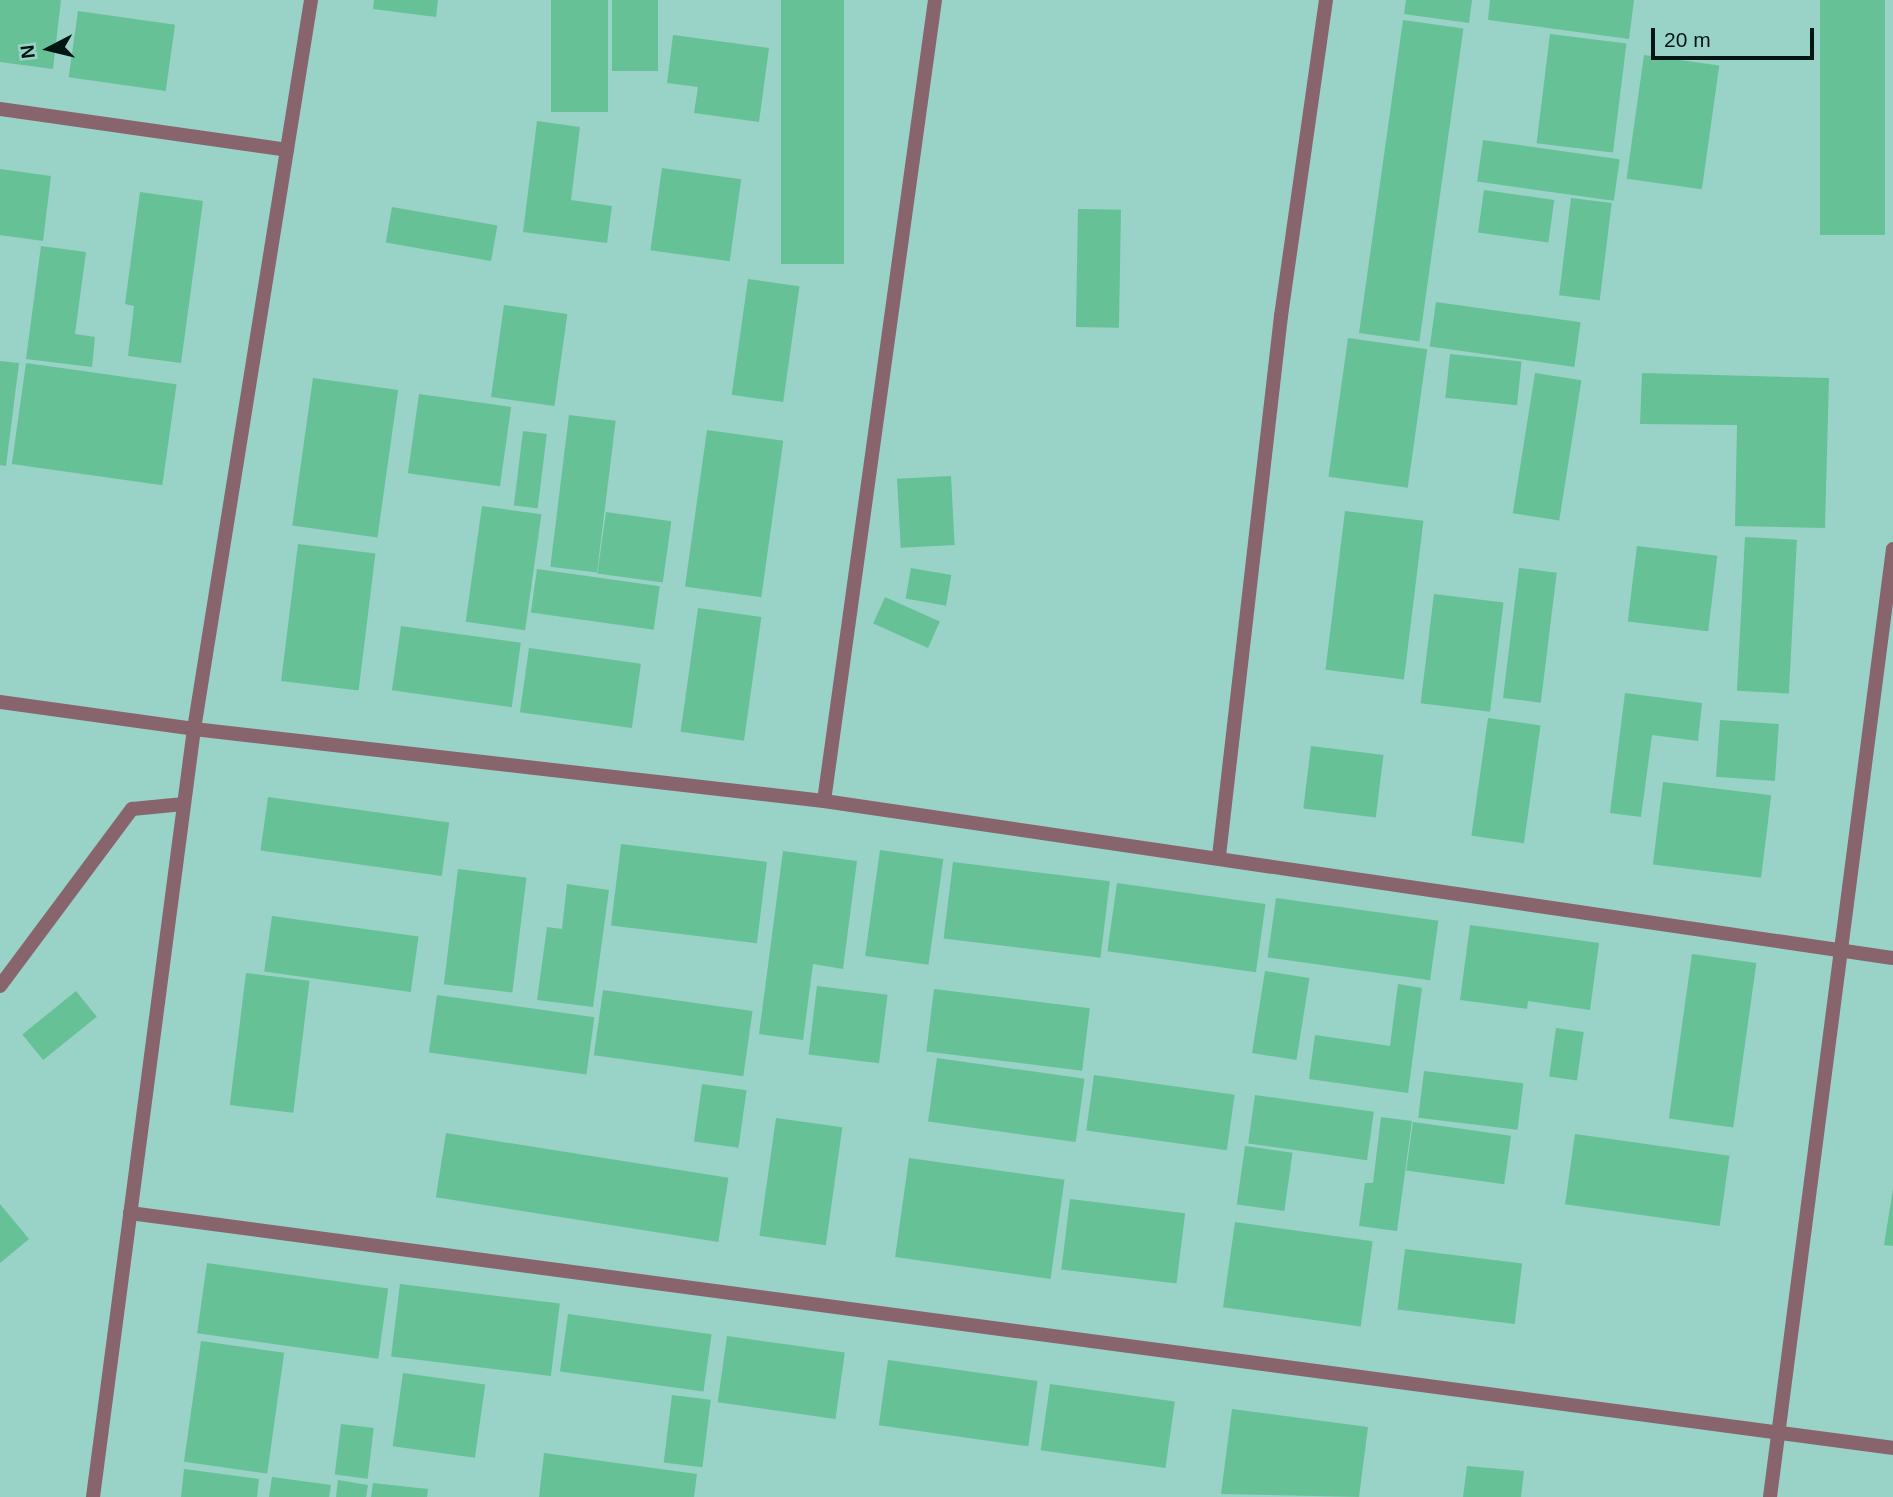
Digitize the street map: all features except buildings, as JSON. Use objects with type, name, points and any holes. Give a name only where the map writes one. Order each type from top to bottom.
[{"type":"street","points":[[93,1497],[194,729],[311,0]]},
{"type":"street","points":[[824,801],[935,0]]},
{"type":"street","points":[[1219,856],[1281,316],[1326,0]]},
{"type":"street","points":[[0,109],[287,150]]},
{"type":"street","points":[[1770,1497],[1893,549]]},
{"type":"street","points":[[0,702],[194,729],[824,801],[1219,856],[1893,958]]},
{"type":"street","points":[[0,986],[132,809],[184,804]]},
{"type":"street","points":[[130,1213],[1893,1448]]}]
